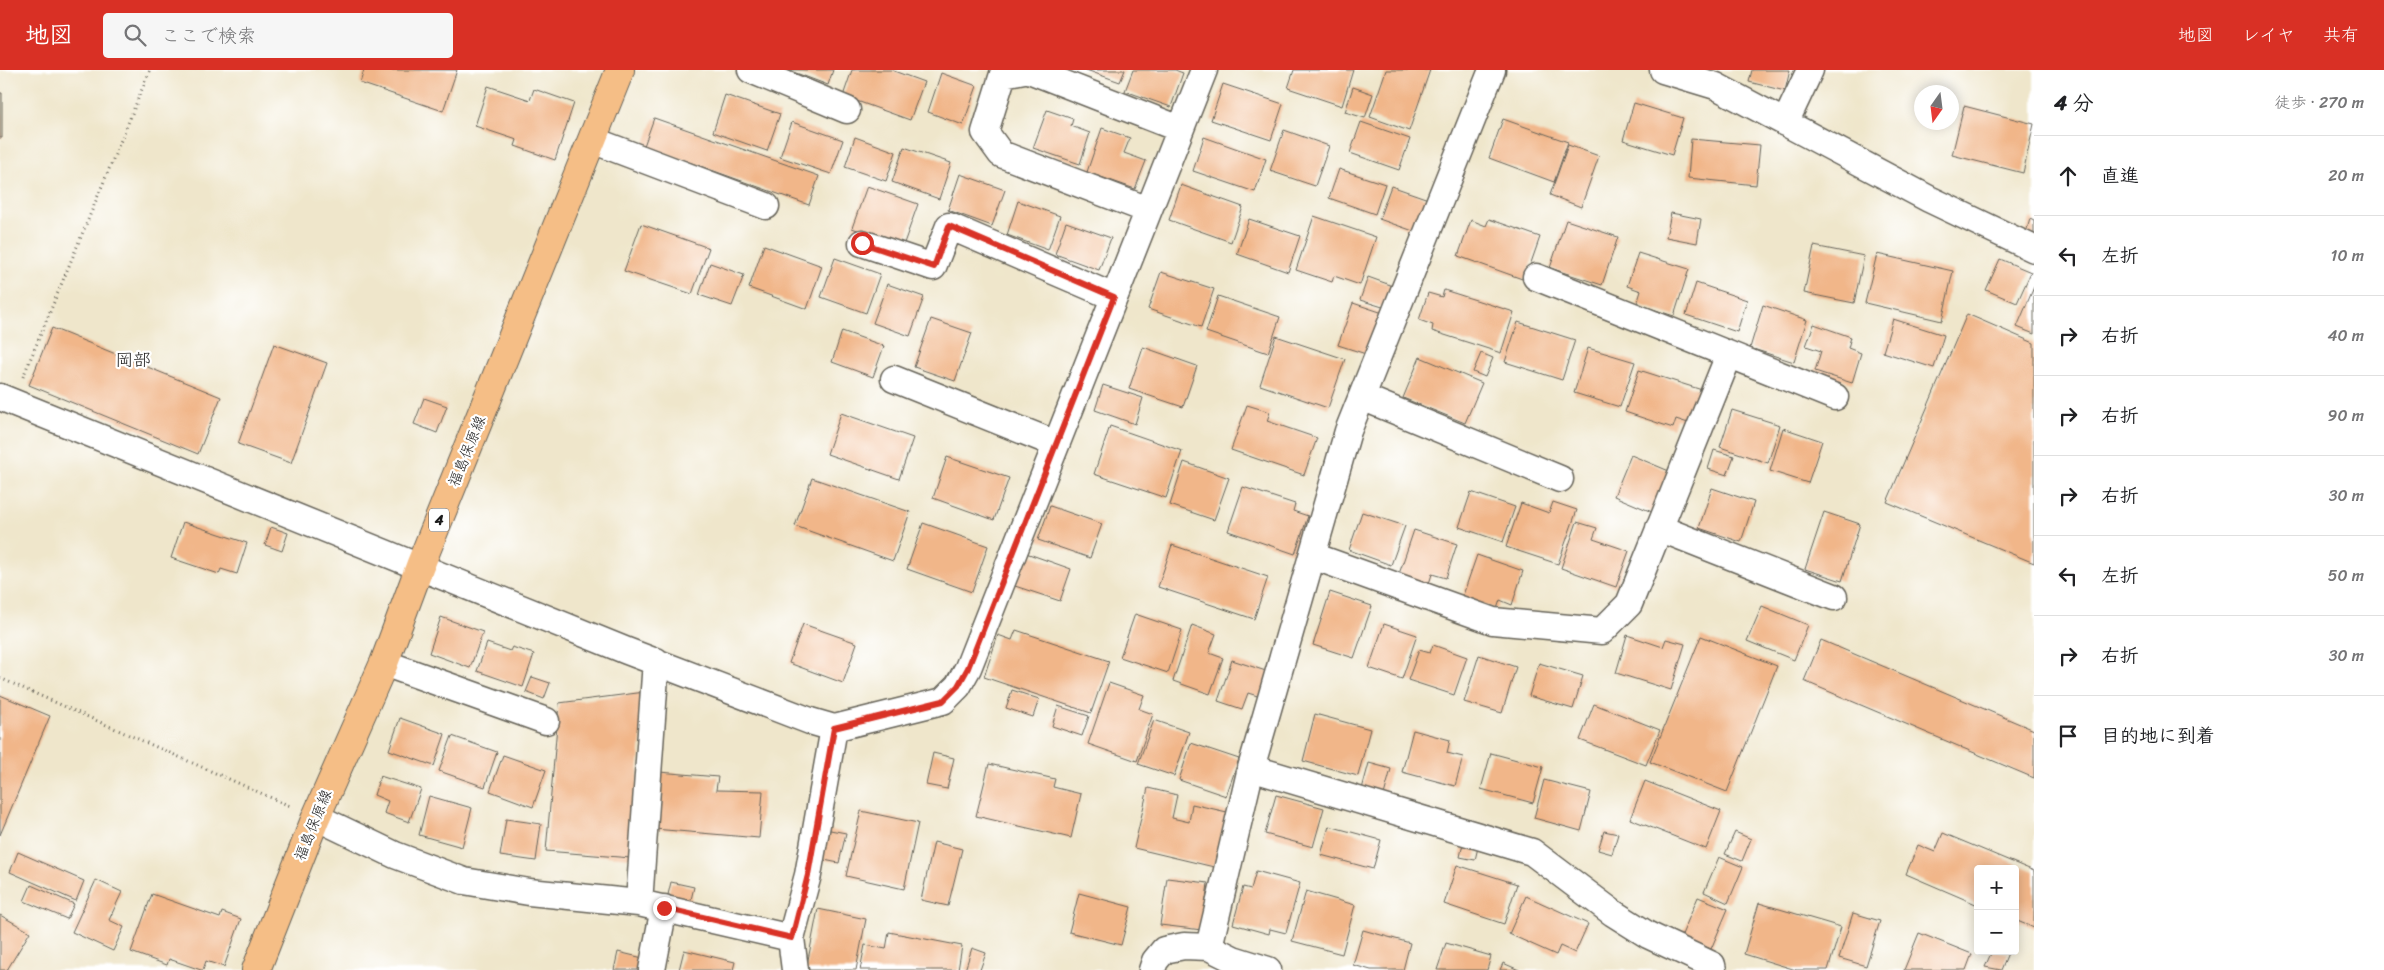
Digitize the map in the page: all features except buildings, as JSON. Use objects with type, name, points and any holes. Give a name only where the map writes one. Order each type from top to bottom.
[{"type":"main road","name":"福島保原線","points":[[256,970],[316,817],[384,663],[420,566],[620,70]]},
{"type":"street","points":[[751,70],[847,110]]},
{"type":"street","points":[[1024,70],[1003,74],[985,132],[1001,154],[1148,210]]},
{"type":"street","points":[[1029,70],[1180,129]]},
{"type":"street","points":[[6,399],[656,661],[810,721],[834,728],[943,701],[958,686],[968,668],[1204,70]]},
{"type":"street","points":[[1209,947],[1251,768],[1348,431],[1423,248],[1492,70]]},
{"type":"street","points":[[1663,70],[1716,86],[1928,199],[2034,249]]},
{"type":"street","points":[[1785,123],[1810,70]]},
{"type":"street","points":[[592,140],[766,206]]},
{"type":"street","points":[[862,243],[934,267],[949,226],[1114,297]]},
{"type":"street","points":[[1536,277],[1834,397]]},
{"type":"street","points":[[1313,556],[1492,621],[1602,630],[1629,604],[1729,355]]},
{"type":"street","points":[[894,378],[1056,444]]},
{"type":"street","points":[[1362,397],[1560,479]]},
{"type":"street","points":[[1659,528],[1834,597]]},
{"type":"street","points":[[639,903],[656,661]]},
{"type":"street","points":[[384,663],[546,721]]},
{"type":"street","points":[[795,970],[792,938],[808,875],[834,728]]},
{"type":"street","points":[[1251,768],[1532,852],[1613,913],[1648,935],[1712,965],[1714,970]]},
{"type":"street","points":[[316,817],[395,855],[464,880],[529,892],[639,903],[792,938]]},
{"type":"street","points":[[652,970],[664,908]]},
{"type":"street","points":[[1152,970],[1155,961],[1164,950],[1184,946],[1209,947],[1233,959],[1268,970]]},
{"type":"path","points":[[6,399],[150,70]]},
{"type":"path","points":[[0,678],[316,817]]},
{"type":"district","name":"岡部","points":[[133,360]]},
{"type":"route","points":[[664,908],[792,938],[808,875],[834,728],[943,701],[958,686],[968,668],[1114,297],[949,226],[934,267],[862,243]]}]
